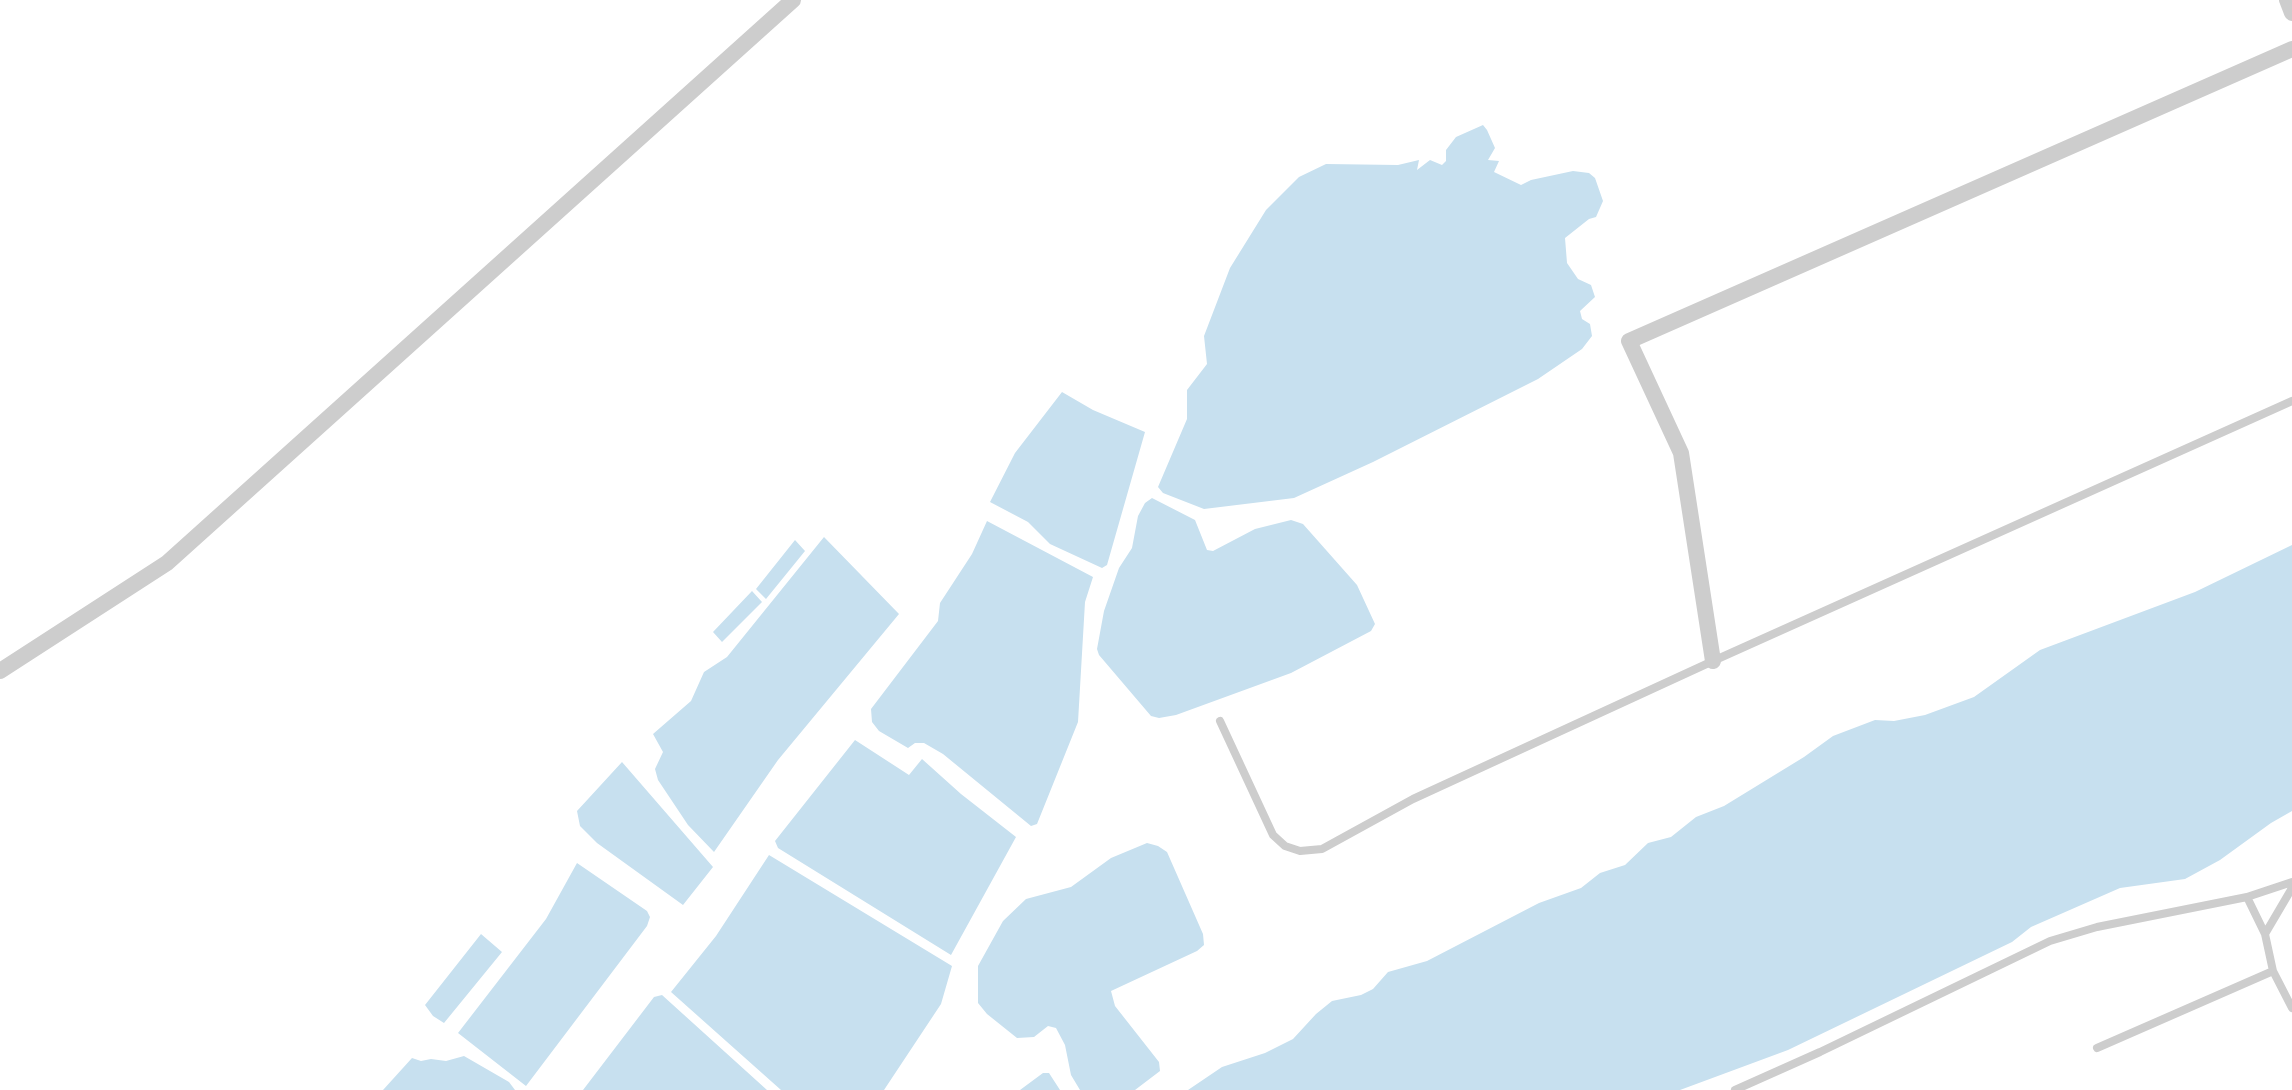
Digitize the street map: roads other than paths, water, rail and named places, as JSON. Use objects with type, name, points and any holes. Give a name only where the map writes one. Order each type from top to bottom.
[{"type":"street","points":[[0,671],[167,563],[793,0]]},
{"type":"street","points":[[2287,0],[2292,13]]},
{"type":"street","points":[[1713,661],[1681,453],[1629,341],[2292,49]]},
{"type":"lane","points":[[1220,721],[1273,836],[1285,846],[1300,851],[1322,849],[1413,799],[2292,400]]},
{"type":"lane","points":[[1735,1090],[1821,1052],[2050,941],[2097,927],[2247,897],[2292,882]]},
{"type":"lane","points":[[2265,934],[2292,888]]},
{"type":"lane","points":[[2247,897],[2265,934],[2273,971],[2292,1008]]},
{"type":"lane","points":[[2097,1048],[2273,971]]},
{"type":"water","points":[[1483,125],[1495,148],[1488,160],[1499,161],[1494,172],[1521,185],[1531,180],[1573,171],[1589,173],[1595,178],[1603,201],[1596,217],[1589,219],[1565,238],[1567,263],[1578,279],[1591,285],[1595,297],[1580,311],[1582,319],[1590,324],[1592,336],[1582,349],[1538,379],[1373,462],[1294,498],[1204,509],[1163,493],[1158,487],[1187,419],[1187,390],[1207,364],[1204,336],[1230,268],[1266,210],[1299,177],[1326,164],[1398,165],[1419,160],[1417,170],[1430,160],[1442,165],[1446,161],[1446,150],[1456,137]]},
{"type":"water","points":[[1062,392],[1093,410],[1145,432],[1107,565],[1102,568],[1050,544],[1028,522],[990,502],[1015,453]]},
{"type":"water","points":[[1152,498],[1195,520],[1207,550],[1213,551],[1255,529],[1291,520],[1303,524],[1357,585],[1375,624],[1371,631],[1291,673],[1176,715],[1159,718],[1151,716],[1099,655],[1097,649],[1104,611],[1119,568],[1132,548],[1138,516],[1145,503]]},
{"type":"water","points":[[987,521],[1093,577],[1085,602],[1078,722],[1037,824],[1031,826],[943,754],[924,743],[915,743],[908,748],[879,731],[872,722],[871,709],[938,621],[940,603],[972,554]]},
{"type":"water","points":[[824,537],[899,614],[778,760],[714,852],[688,825],[658,780],[655,769],[663,752],[653,734],[691,701],[704,672],[727,657]]},
{"type":"water","points":[[795,540],[805,551],[766,599],[756,589]]},
{"type":"water","points":[[2292,545],[2292,811],[2271,823],[2220,860],[2185,879],[2120,888],[2031,927],[2012,942],[1788,1050],[1680,1090],[1188,1090],[1222,1067],[1265,1053],[1293,1039],[1316,1014],[1332,1001],[1361,995],[1373,989],[1388,972],[1427,961],[1539,903],[1581,888],[1600,873],[1625,865],[1648,843],[1671,837],[1696,817],[1724,806],[1804,757],[1833,736],[1875,720],[1894,721],[1925,715],[1974,697],[2040,650],[2195,592]]},
{"type":"water","points":[[752,591],[762,602],[722,642],[713,632]]},
{"type":"water","points":[[855,740],[909,775],[922,759],[961,794],[1016,837],[951,955],[778,848],[775,841]]},
{"type":"water","points":[[622,762],[713,867],[683,905],[597,843],[580,826],[577,811]]},
{"type":"water","points":[[1147,843],[1167,852],[1203,934],[1204,945],[1197,951],[1111,991],[1115,1006],[1159,1062],[1160,1071],[1135,1090],[1080,1090],[1071,1075],[1065,1045],[1056,1028],[1048,1026],[1034,1037],[1017,1038],[987,1014],[978,1003],[978,966],[1003,921],[1026,899],[1071,887],[1111,858]]},
{"type":"water","points":[[769,855],[952,966],[941,1004],[884,1090],[781,1090],[671,992],[716,936]]},
{"type":"water","points":[[577,863],[647,911],[650,917],[647,926],[526,1086],[458,1033],[546,919]]},
{"type":"water","points":[[481,934],[502,952],[444,1023],[433,1016],[425,1005]]},
{"type":"water","points":[[662,995],[767,1090],[583,1090],[654,997]]},
{"type":"water","points":[[464,1056],[509,1082],[515,1090],[383,1090],[412,1058],[421,1061],[431,1059],[446,1061]]},
{"type":"water","points":[[1043,1073],[1049,1073],[1060,1090],[1020,1090]]}]
